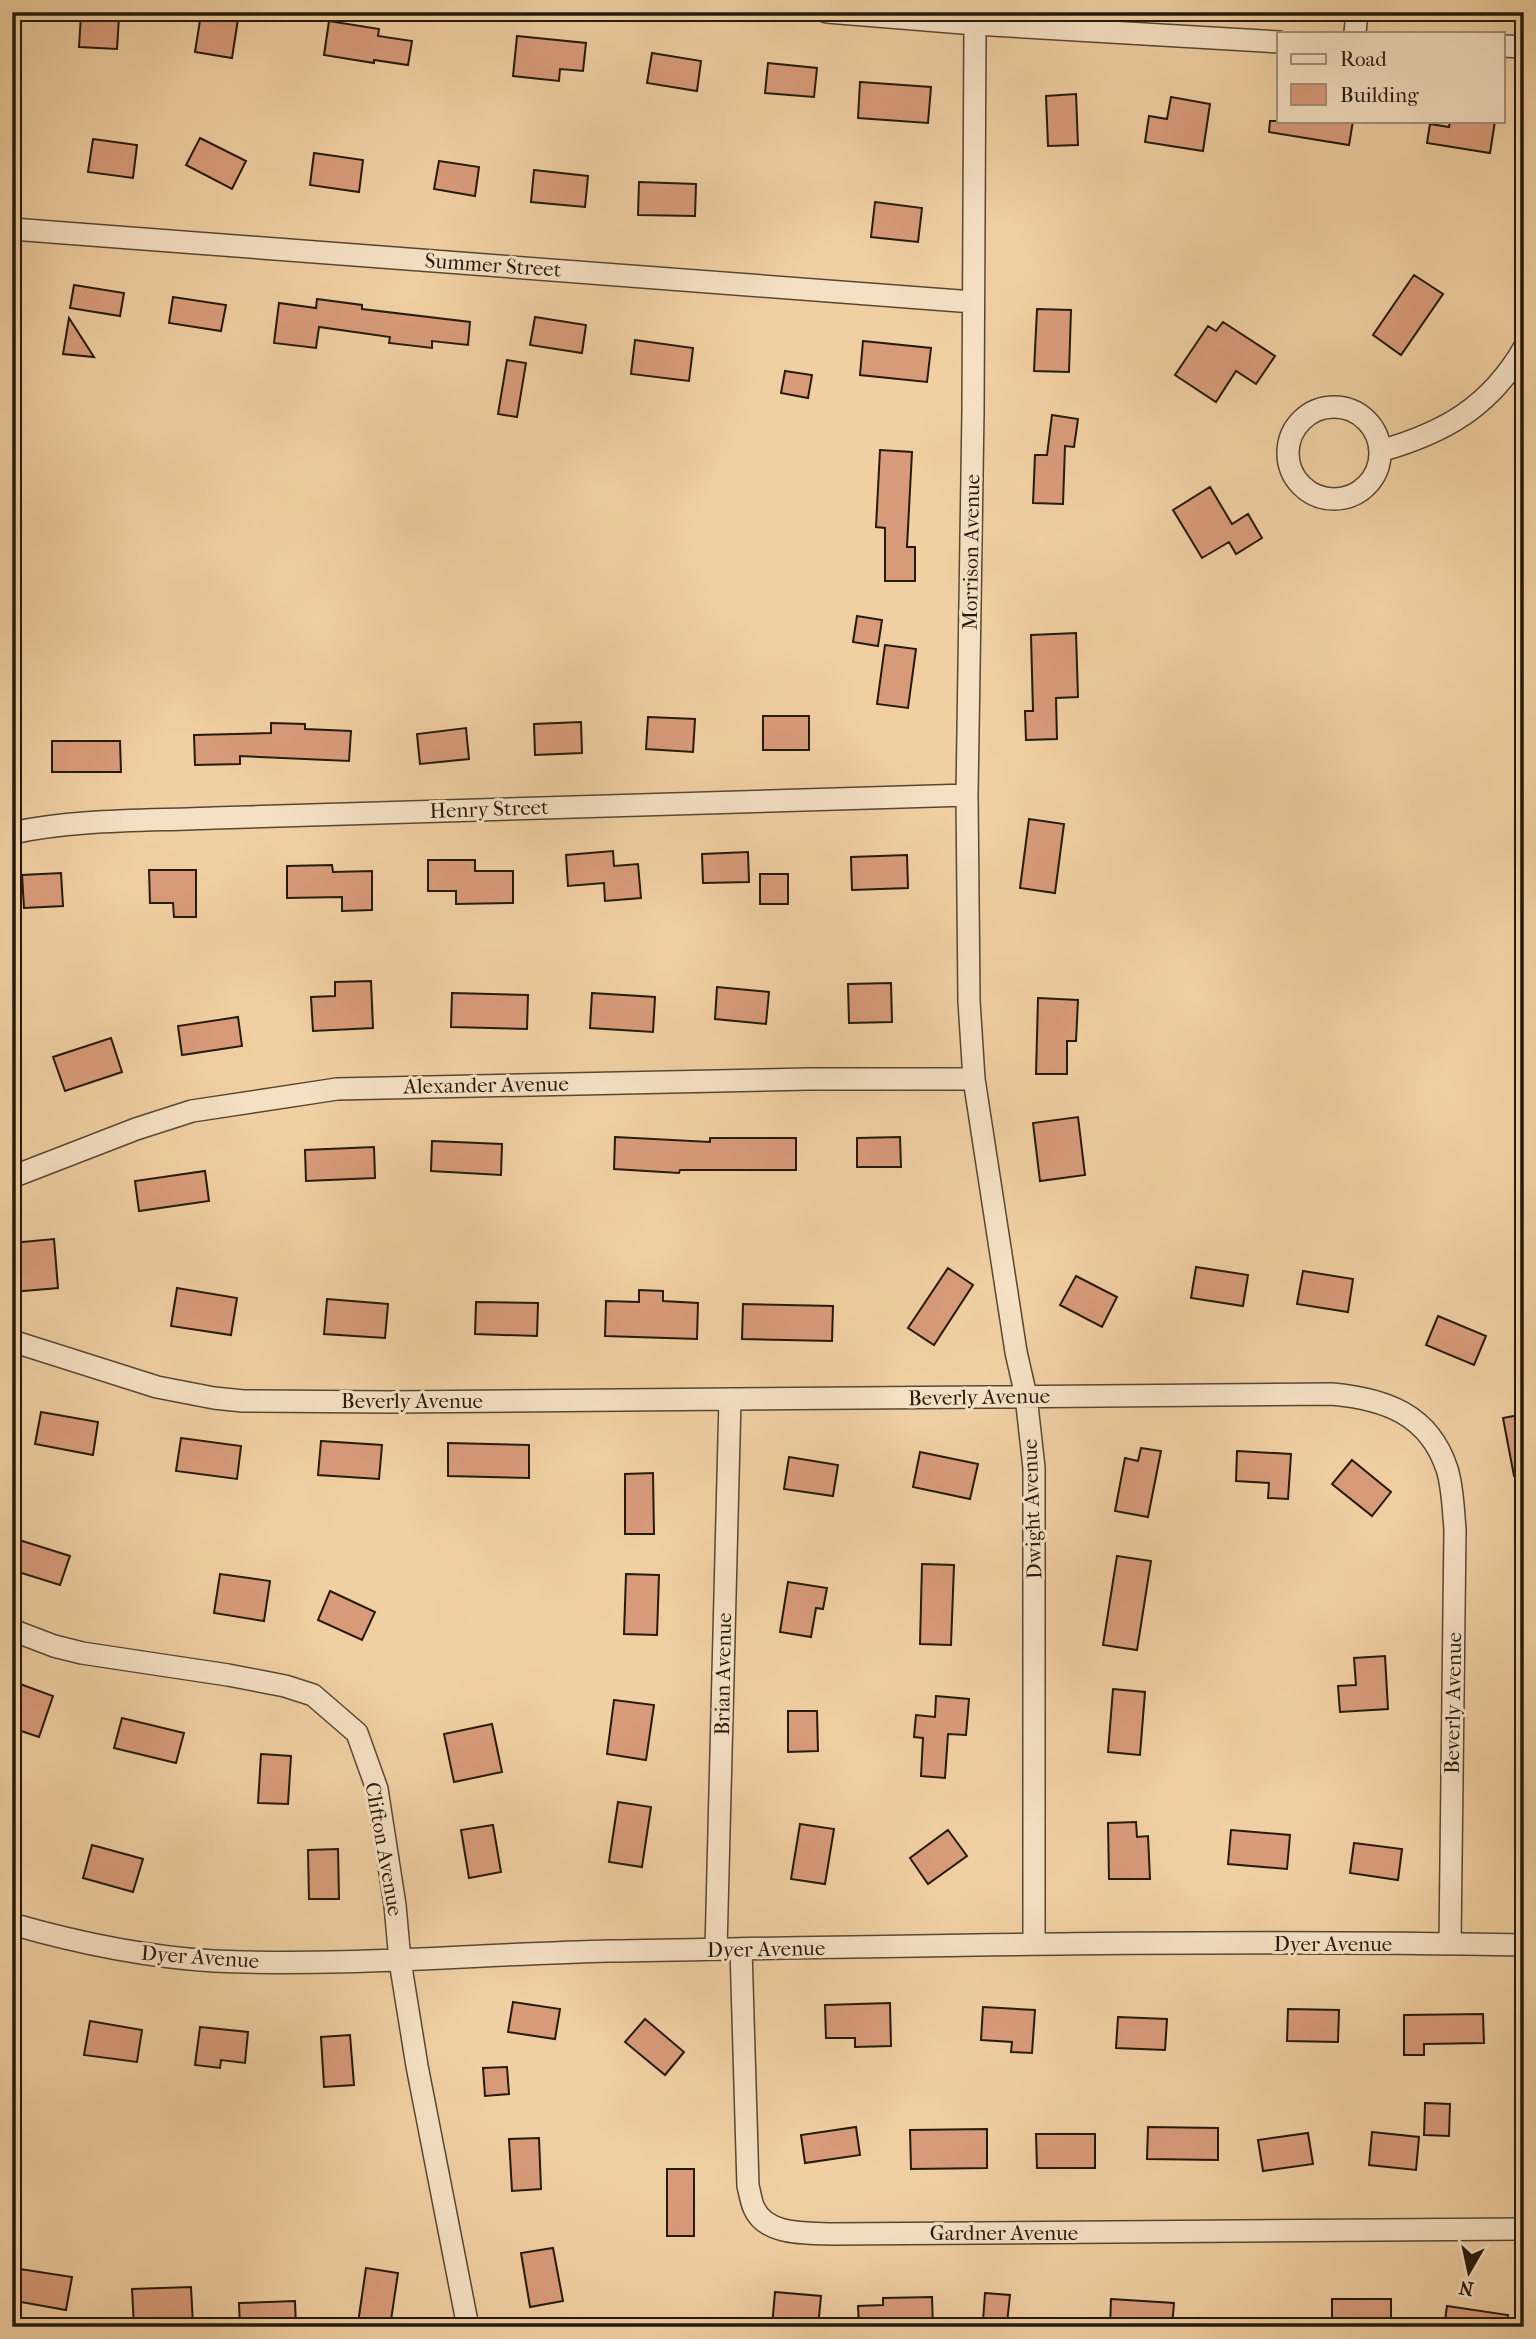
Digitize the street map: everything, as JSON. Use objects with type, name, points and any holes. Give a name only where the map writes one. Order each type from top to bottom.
[{"type":"street","points":[[827,12],[975,24],[1076,21],[1277,41]]},
{"type":"street","points":[[1356,32],[1357,12]]},
{"type":"street","name":"Morrison Avenue","points":[[974,1079],[969,1002],[967,794],[975,24]]},
{"type":"street","points":[[1504,47],[1524,47]]},
{"type":"street","name":"Summer Street","points":[[12,229],[973,302]]},
{"type":"street","points":[[1380,451],[1410,443],[1441,430],[1465,414],[1488,395],[1511,369],[1524,348]]},
{"type":"street","points":[[1331,407],[1346,408],[1359,414],[1370,424],[1380,451],[1378,467],[1371,482],[1344,499],[1313,495],[1299,485],[1291,472],[1287,456],[1291,435],[1304,417],[1331,407]]},
{"type":"street","name":"Henry Street","points":[[12,833],[82,824],[200,819],[967,794]]},
{"type":"street","name":"Alexander Avenue","points":[[12,1177],[136,1129],[192,1111],[337,1089],[795,1079],[974,1079]]},
{"type":"street","name":"Dwight Avenue","points":[[974,1079],[1016,1352],[1026,1396],[1034,1468],[1034,1944]]},
{"type":"street","name":"Beverly Avenue","points":[[12,1341],[157,1387],[243,1401],[1332,1394],[1362,1396],[1390,1405],[1415,1420],[1435,1442],[1447,1470],[1455,1529],[1450,1944]]},
{"type":"street","name":"Brian Avenue","points":[[716,1949],[730,1399]]},
{"type":"street","name":"Clifton Avenue","points":[[12,1630],[82,1653],[285,1686],[313,1695],[357,1733],[377,1789],[417,2067],[468,2327]]},
{"type":"street","name":"Dyer Avenue","points":[[12,1924],[122,1950],[211,1961],[401,1961],[486,1955],[1034,1944],[1524,1945]]},
{"type":"street","name":"Gardner Avenue","points":[[741,1949],[748,2186],[754,2211],[772,2227],[796,2233],[832,2234],[1524,2229]]},
{"type":"building","points":[[81,14],[119,17],[117,49],[79,47]]},
{"type":"building","points":[[201,14],[238,19],[232,58],[195,52]]},
{"type":"building","points":[[329,21],[379,29],[378,36],[412,41],[408,65],[324,55]]},
{"type":"building","points":[[517,36],[586,43],[583,71],[560,69],[559,81],[513,76]]},
{"type":"building","points":[[652,53],[701,61],[697,91],[647,83]]},
{"type":"building","points":[[768,63],[817,68],[814,97],[765,93]]},
{"type":"building","points":[[860,82],[931,87],[928,123],[858,118]]},
{"type":"building","points":[[1076,94],[1078,145],[1048,146],[1046,96]]},
{"type":"building","points":[[1171,97],[1210,104],[1203,151],[1145,142],[1149,116],[1167,119]]},
{"type":"building","points":[[1270,121],[1353,122],[1349,145],[1269,132]]},
{"type":"building","points":[[1450,122],[1495,122],[1490,153],[1427,143],[1430,124],[1449,127]]},
{"type":"building","points":[[200,138],[246,161],[232,189],[186,165]]},
{"type":"building","points":[[93,139],[137,145],[133,178],[88,172]]},
{"type":"building","points":[[314,153],[363,160],[359,192],[310,185]]},
{"type":"building","points":[[439,161],[479,167],[475,196],[434,189]]},
{"type":"building","points":[[534,170],[588,176],[585,207],[531,202]]},
{"type":"building","points":[[639,182],[696,184],[695,216],[638,215]]},
{"type":"building","points":[[875,202],[922,208],[918,242],[871,237]]},
{"type":"building","points":[[1414,275],[1443,294],[1401,355],[1373,335]]},
{"type":"building","points":[[74,285],[124,293],[120,316],[70,308]]},
{"type":"building","points":[[173,297],[226,305],[221,331],[169,323]]},
{"type":"building","points":[[317,299],[362,305],[362,309],[470,322],[468,345],[432,341],[432,348],[389,343],[390,337],[319,327],[316,348],[274,343],[279,303],[316,308]]},
{"type":"building","points":[[1037,309],[1071,310],[1069,372],[1034,371]]},
{"type":"building","points":[[535,317],[586,325],[582,353],[530,345]]},
{"type":"building","points":[[69,318],[94,357],[63,354]]},
{"type":"building","points":[[1223,322],[1275,356],[1256,384],[1236,371],[1216,402],[1175,375],[1208,326],[1216,331]]},
{"type":"building","points":[[635,340],[693,348],[689,381],[631,374]]},
{"type":"building","points":[[863,341],[931,348],[927,382],[860,375]]},
{"type":"building","points":[[507,360],[526,363],[517,417],[498,414]]},
{"type":"building","points":[[785,371],[812,375],[808,398],[781,393]]},
{"type":"building","points":[[1052,415],[1078,419],[1074,447],[1065,446],[1063,504],[1033,503],[1035,455],[1047,455]]},
{"type":"building","points":[[880,450],[912,452],[907,547],[915,547],[915,581],[885,581],[885,528],[876,527]]},
{"type":"building","points":[[1210,487],[1232,524],[1248,514],[1262,538],[1236,554],[1229,542],[1202,558],[1173,510]]},
{"type":"building","points":[[857,616],[882,620],[878,646],[853,642]]},
{"type":"building","points":[[1076,633],[1078,697],[1056,698],[1057,739],[1026,740],[1025,711],[1033,711],[1031,635]]},
{"type":"building","points":[[885,645],[916,649],[908,708],[877,704]]},
{"type":"building","points":[[763,716],[809,716],[809,750],[763,750]]},
{"type":"building","points":[[648,717],[695,719],[693,752],[646,749]]},
{"type":"building","points":[[581,722],[582,753],[535,755],[534,724]]},
{"type":"building","points":[[271,723],[305,724],[305,729],[351,731],[349,761],[240,756],[240,764],[195,765],[194,735],[271,733]]},
{"type":"building","points":[[466,728],[469,759],[420,764],[417,734]]},
{"type":"building","points":[[52,741],[120,741],[121,772],[52,772]]},
{"type":"building","points":[[1029,819],[1064,824],[1055,893],[1020,888]]},
{"type":"building","points":[[613,851],[614,866],[638,864],[641,898],[605,901],[604,883],[568,886],[566,855]]},
{"type":"building","points":[[748,852],[749,882],[703,883],[702,854]]},
{"type":"building","points":[[907,855],[908,888],[852,890],[851,857]]},
{"type":"building","points":[[428,860],[475,860],[475,871],[513,871],[513,903],[456,904],[456,891],[428,891]]},
{"type":"building","points":[[332,865],[333,872],[372,871],[372,910],[342,911],[342,897],[287,898],[287,866]]},
{"type":"building","points":[[149,870],[196,870],[196,917],[174,917],[173,903],[150,903]]},
{"type":"building","points":[[61,873],[63,906],[24,908],[22,875]]},
{"type":"building","points":[[760,874],[788,874],[788,904],[760,904]]},
{"type":"building","points":[[371,981],[373,1028],[313,1031],[311,997],[335,996],[335,982]]},
{"type":"building","points":[[891,983],[892,1022],[849,1023],[848,984]]},
{"type":"building","points":[[717,987],[769,992],[766,1024],[715,1019]]},
{"type":"building","points":[[452,993],[528,995],[527,1029],[451,1027]]},
{"type":"building","points":[[592,993],[655,997],[653,1032],[590,1028]]},
{"type":"building","points":[[1038,998],[1078,1000],[1076,1041],[1067,1041],[1067,1074],[1036,1074]]},
{"type":"building","points":[[238,1017],[242,1046],[182,1055],[178,1026]]},
{"type":"building","points":[[111,1038],[122,1072],[65,1091],[53,1057]]},
{"type":"building","points":[[1078,1117],[1085,1175],[1040,1181],[1033,1123]]},
{"type":"building","points":[[615,1137],[710,1142],[710,1138],[796,1138],[796,1170],[680,1170],[679,1173],[614,1169]]},
{"type":"building","points":[[900,1137],[901,1167],[857,1167],[857,1138]]},
{"type":"building","points":[[432,1141],[502,1144],[501,1175],[431,1171]]},
{"type":"building","points":[[374,1147],[375,1178],[306,1181],[305,1150]]},
{"type":"building","points":[[205,1171],[209,1201],[139,1211],[135,1181]]},
{"type":"building","points":[[54,1239],[58,1288],[12,1292],[12,1243]]},
{"type":"building","points":[[1196,1267],[1248,1275],[1243,1306],[1191,1298]]},
{"type":"building","points":[[948,1268],[973,1285],[934,1345],[908,1328]]},
{"type":"building","points":[[1303,1271],[1353,1279],[1348,1312],[1297,1304]]},
{"type":"building","points":[[1076,1276],[1117,1297],[1102,1327],[1060,1305]]},
{"type":"building","points":[[177,1288],[237,1298],[231,1335],[171,1326]]},
{"type":"building","points":[[639,1290],[663,1291],[663,1301],[698,1303],[697,1339],[605,1336],[606,1301],[639,1302]]},
{"type":"building","points":[[327,1299],[388,1304],[385,1338],[324,1334]]},
{"type":"building","points":[[476,1302],[538,1303],[537,1336],[475,1334]]},
{"type":"building","points":[[743,1304],[833,1306],[832,1341],[742,1339]]},
{"type":"building","points":[[1438,1316],[1486,1336],[1474,1365],[1426,1345]]},
{"type":"building","points":[[41,1412],[98,1422],[93,1455],[35,1444]]},
{"type":"building","points":[[1524,1414],[1524,1475],[1514,1476],[1503,1418]]},
{"type":"building","points":[[181,1438],[241,1446],[237,1479],[176,1471]]},
{"type":"building","points":[[321,1441],[382,1445],[379,1479],[318,1475]]},
{"type":"building","points":[[448,1443],[529,1445],[529,1478],[448,1476]]},
{"type":"building","points":[[1141,1448],[1161,1451],[1148,1517],[1115,1511],[1125,1458],[1138,1461]]},
{"type":"building","points":[[1237,1451],[1291,1454],[1288,1499],[1268,1498],[1269,1483],[1236,1481]]},
{"type":"building","points":[[920,1452],[978,1464],[970,1499],[913,1487]]},
{"type":"building","points":[[789,1457],[838,1465],[833,1496],[784,1489]]},
{"type":"building","points":[[1352,1460],[1391,1492],[1372,1516],[1332,1484]]},
{"type":"building","points":[[653,1473],[654,1534],[625,1534],[625,1474]]},
{"type":"building","points":[[16,1539],[70,1556],[60,1585],[12,1570],[12,1550]]},
{"type":"building","points":[[1117,1556],[1151,1561],[1137,1650],[1103,1645]]},
{"type":"building","points":[[922,1564],[954,1565],[951,1645],[920,1644]]},
{"type":"building","points":[[220,1574],[270,1581],[264,1621],[214,1613]]},
{"type":"building","points":[[626,1574],[659,1575],[657,1635],[624,1634]]},
{"type":"building","points":[[788,1582],[827,1588],[823,1609],[816,1608],[811,1637],[780,1632]]},
{"type":"building","points":[[330,1591],[375,1612],[362,1640],[318,1620]]},
{"type":"building","points":[[1385,1656],[1388,1709],[1340,1712],[1338,1686],[1356,1685],[1354,1658]]},
{"type":"building","points":[[12,1681],[53,1696],[39,1737],[12,1728]]},
{"type":"building","points":[[1113,1689],[1145,1692],[1140,1755],[1108,1752]]},
{"type":"building","points":[[936,1696],[969,1699],[966,1735],[948,1734],[945,1778],[921,1776],[923,1738],[914,1737],[916,1715],[935,1717]]},
{"type":"building","points":[[614,1700],[654,1705],[646,1760],[607,1754]]},
{"type":"building","points":[[788,1711],[817,1711],[818,1751],[788,1752]]},
{"type":"building","points":[[122,1718],[184,1733],[176,1763],[114,1748]]},
{"type":"building","points":[[492,1724],[502,1772],[454,1782],[444,1734]]},
{"type":"building","points":[[261,1754],[291,1756],[288,1804],[258,1803]]},
{"type":"building","points":[[618,1802],[651,1807],[642,1867],[609,1862]]},
{"type":"building","points":[[1136,1822],[1137,1837],[1148,1836],[1150,1879],[1109,1879],[1108,1823]]},
{"type":"building","points":[[800,1824],[834,1829],[825,1884],[791,1879]]},
{"type":"building","points":[[493,1825],[501,1872],[469,1878],[461,1830]]},
{"type":"building","points":[[948,1830],[967,1856],[928,1884],[910,1858]]},
{"type":"building","points":[[1231,1830],[1290,1835],[1287,1869],[1228,1864]]},
{"type":"building","points":[[1354,1843],[1402,1849],[1398,1880],[1350,1873]]},
{"type":"building","points":[[92,1845],[143,1859],[133,1892],[83,1878]]},
{"type":"building","points":[[338,1849],[339,1899],[309,1899],[308,1850]]},
{"type":"building","points":[[513,2002],[560,2009],[555,2039],[508,2032]]},
{"type":"building","points":[[890,2003],[891,2046],[855,2047],[855,2038],[826,2038],[825,2005]]},
{"type":"building","points":[[983,2007],[1035,2010],[1032,2053],[1011,2052],[1012,2042],[981,2040]]},
{"type":"building","points":[[1288,2009],[1339,2010],[1338,2042],[1287,2041]]},
{"type":"building","points":[[1483,2014],[1484,2043],[1424,2044],[1424,2055],[1404,2055],[1404,2015]]},
{"type":"building","points":[[1118,2017],[1167,2019],[1165,2050],[1116,2048]]},
{"type":"building","points":[[645,2019],[684,2052],[665,2075],[625,2042]]},
{"type":"building","points":[[90,2021],[142,2030],[137,2062],[84,2055]]},
{"type":"building","points":[[200,2027],[248,2032],[245,2063],[221,2060],[220,2068],[195,2065]]},
{"type":"building","points":[[350,2035],[354,2085],[324,2087],[321,2037]]},
{"type":"building","points":[[507,2067],[509,2094],[485,2096],[483,2068]]},
{"type":"building","points":[[1425,2103],[1450,2104],[1449,2136],[1424,2135]]},
{"type":"building","points":[[856,2127],[860,2155],[805,2163],[801,2135]]},
{"type":"building","points":[[1148,2127],[1218,2128],[1218,2160],[1147,2159]]},
{"type":"building","points":[[987,2129],[987,2168],[911,2169],[910,2130]]},
{"type":"building","points":[[1372,2132],[1419,2137],[1416,2170],[1369,2165]]},
{"type":"building","points":[[1308,2133],[1313,2164],[1263,2171],[1258,2140]]},
{"type":"building","points":[[1036,2134],[1095,2134],[1095,2168],[1037,2168]]},
{"type":"building","points":[[539,2138],[541,2189],[512,2191],[509,2139]]},
{"type":"building","points":[[667,2169],[694,2169],[694,2236],[667,2236]]},
{"type":"building","points":[[553,2248],[563,2301],[530,2307],[521,2253]]},
{"type":"building","points":[[366,2268],[398,2273],[390,2327],[358,2323]]},
{"type":"building","points":[[20,2269],[72,2277],[66,2310],[15,2301]]},
{"type":"building","points":[[191,2287],[193,2325],[134,2327],[132,2289]]},
{"type":"building","points":[[775,2292],[821,2296],[818,2327],[772,2327]]},
{"type":"building","points":[[985,2293],[1010,2295],[1007,2323],[983,2321]]},
{"type":"building","points":[[932,2297],[933,2327],[859,2327],[858,2306],[883,2305],[883,2298]]},
{"type":"building","points":[[1111,2299],[1174,2303],[1172,2327],[1110,2327]]},
{"type":"building","points":[[1332,2299],[1391,2299],[1391,2327],[1332,2327]]},
{"type":"building","points":[[295,2301],[296,2327],[240,2327],[239,2303]]},
{"type":"building","points":[[1447,2306],[1508,2315],[1507,2327],[1444,2327]]}]
